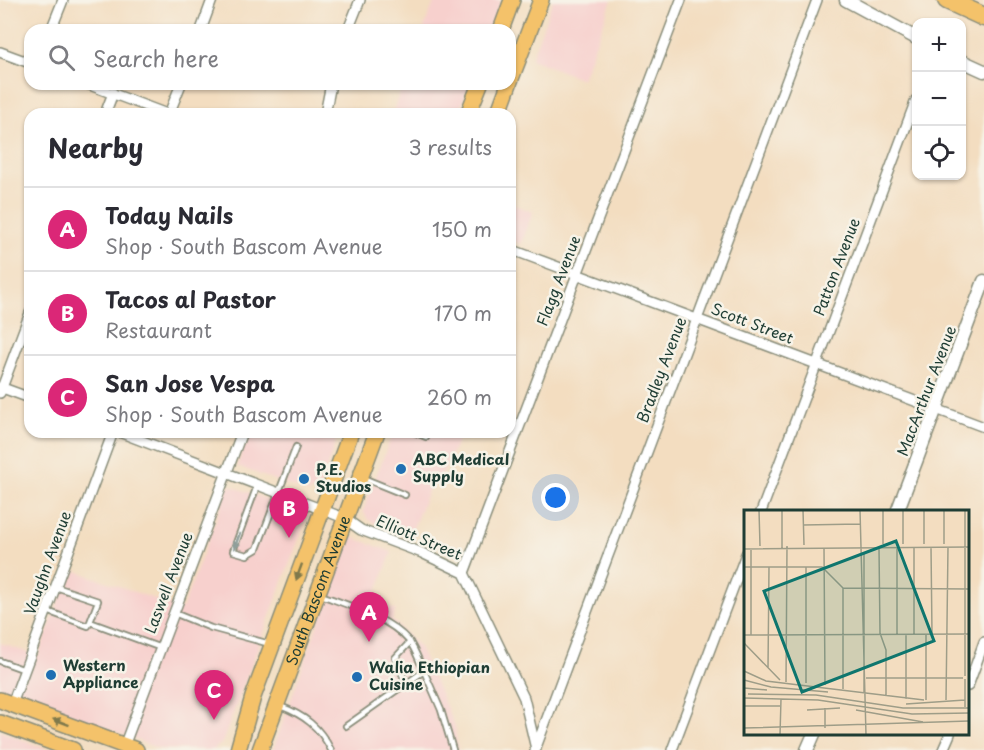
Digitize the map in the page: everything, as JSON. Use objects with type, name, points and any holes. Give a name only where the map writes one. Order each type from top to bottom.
[{"type":"highway","points":[[947,0],[984,17]]},
{"type":"main road","points":[[503,24],[513,0]]},
{"type":"main road","points":[[516,63],[539,1]]},
{"type":"main road","points":[[470,108],[478,90]]},
{"type":"main road","points":[[500,108],[506,90]]},
{"type":"main road","name":"South Bascom Avenue","points":[[238,750],[272,645],[349,438]]},
{"type":"main road","name":"South Bascom Avenue","points":[[263,746],[316,594],[375,438]]},
{"type":"main road","points":[[4,704],[130,748]]},
{"type":"main road","points":[[0,723],[73,750]]},
{"type":"main road","points":[[228,750],[244,732]]},
{"type":"street","points":[[53,24],[63,0]]},
{"type":"street","points":[[203,24],[212,0]]},
{"type":"street","points":[[350,24],[360,0]]},
{"type":"street","name":"Flagg Avenue","points":[[516,435],[681,0]]},
{"type":"street","name":"Bradley Avenue","points":[[536,750],[817,0]]},
{"type":"street","points":[[846,0],[912,36]]},
{"type":"street","points":[[0,53],[24,61]]},
{"type":"street","points":[[966,63],[984,71]]},
{"type":"street","points":[[104,90],[152,108]]},
{"type":"street","points":[[171,108],[178,90]]},
{"type":"street","points":[[327,108],[330,90]]},
{"type":"street","points":[[107,108],[113,93]]},
{"type":"street","name":"Patton Avenue","points":[[762,510],[912,111]]},
{"type":"street","name":"Scott Street","points":[[516,251],[984,427]]},
{"type":"street","name":"MacArthur Avenue","points":[[898,510],[984,280]]},
{"type":"street","points":[[24,329],[1,389],[24,396]]},
{"type":"street","name":"Vaughn Avenue","points":[[4,704],[25,670],[111,438]]},
{"type":"street","name":"Elliott Street","points":[[134,438],[344,518],[361,530],[422,553],[464,573],[524,698],[536,750]]},
{"type":"street","name":"Laswell Avenue","points":[[130,748],[161,648],[240,438]]},
{"type":"street","name":"Flagg Avenue","points":[[464,573],[515,438]]},
{"type":"street","points":[[672,750],[744,559]]},
{"type":"street","points":[[969,683],[984,642]]},
{"type":"street","points":[[807,750],[814,735]]},
{"type":"street","points":[[943,750],[950,735]]},
{"type":"lane","points":[[257,486],[233,550],[247,555],[257,549],[296,447]]},
{"type":"lane","points":[[360,477],[405,495]]},
{"type":"lane","points":[[47,611],[88,626],[98,601],[56,586]]},
{"type":"lane","points":[[316,594],[368,613],[410,642],[441,710],[453,750]]},
{"type":"lane","points":[[174,613],[272,645]]},
{"type":"lane","points":[[90,622],[161,648]]},
{"type":"lane","points":[[406,683],[395,658],[410,642]]},
{"type":"lane","points":[[0,661],[25,670]]},
{"type":"lane","points":[[346,726],[424,671]]},
{"type":"lane","points":[[276,705],[307,719],[322,735],[331,750]]},
{"type":"shaded area","points":[[435,0],[501,0],[492,24],[425,24]]},
{"type":"shaded area","points":[[553,0],[612,0],[582,79],[531,59]]},
{"type":"shaded area","points":[[401,90],[468,90],[460,108],[394,108]]},
{"type":"shaded area","points":[[516,205],[533,212],[521,244],[516,242]]},
{"type":"shaded area","points":[[247,438],[337,438],[320,487],[308,493],[237,466]]},
{"type":"shaded area","points":[[391,438],[459,438],[439,480],[433,478],[414,526],[405,537],[368,520],[363,511]]},
{"type":"shaded area","points":[[229,485],[308,515],[222,743],[213,750],[160,749],[0,688],[0,643],[38,656],[71,569],[182,609]]},
{"type":"shaded area","points":[[349,536],[392,552],[373,601],[396,610],[392,620],[419,647],[455,726],[458,750],[273,750]]},
{"type":"shaded area","points":[[0,731],[49,750],[0,750]]},
{"type":"place","name":"ABC Medical Supply","points":[[401,469]]},
{"type":"place","name":"P.E. Studios","points":[[304,479]]},
{"type":"place","name":"Tacos al Pastor","points":[[289,538]]},
{"type":"place","name":"Today Nails","points":[[369,642]]},
{"type":"place","name":"Western Appliance","points":[[51,675]]},
{"type":"place","name":"Walia Ethiopian Cuisine","points":[[357,677]]},
{"type":"place","name":"San Jose Vespa","points":[[214,720]]}]
